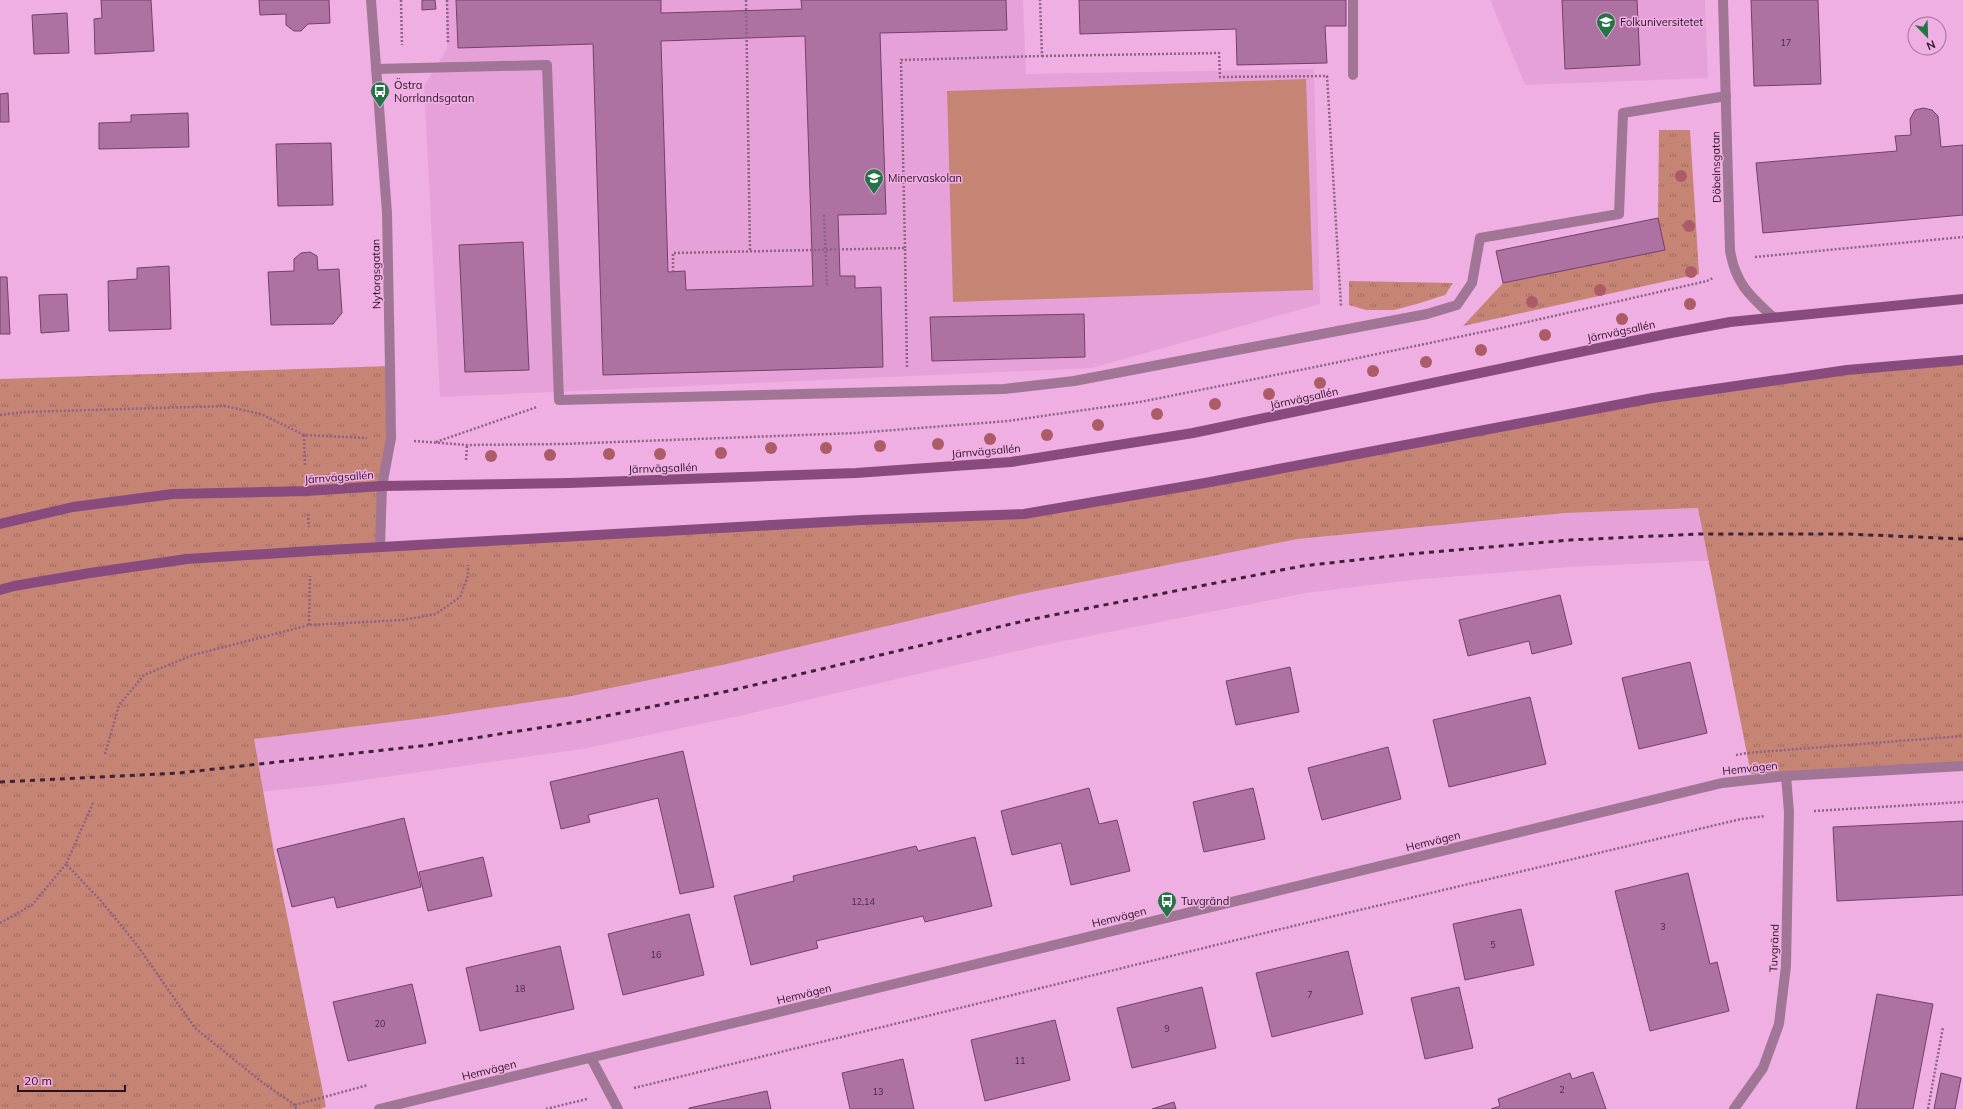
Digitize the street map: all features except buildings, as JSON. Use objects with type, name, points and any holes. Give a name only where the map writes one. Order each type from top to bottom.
[{"type":"main road","name":"Järnvägsallén","points":[[0,524],[73,507],[173,494],[306,492],[382,486],[570,483],[848,474],[1011,462],[1193,433],[1666,334],[1730,322],[1963,299]]},
{"type":"main road","points":[[0,590],[90,573],[187,559],[862,520],[1024,514],[1213,481],[1653,398],[1847,370],[1963,360]]},
{"type":"street","name":"Nytorgsgatan","points":[[372,0],[387,213],[391,438],[382,486],[380,547]]},
{"type":"street","points":[[1353,0],[1353,75]]},
{"type":"street","name":"Döbelnsgatan","points":[[1723,0],[1730,250],[1733,268],[1742,286],[1773,317]]},
{"type":"street","points":[[376,69],[547,65],[559,400],[1004,389],[1074,381],[1427,314],[1457,305],[1472,283],[1480,238],[1619,214],[1623,114],[1726,96]]},
{"type":"street","name":"Hemvägen","points":[[379,1109],[1722,783],[1786,776],[1963,766]]},
{"type":"street","name":"Tuvgränd","points":[[1734,1109],[1763,1068],[1779,1024],[1786,966],[1789,812],[1786,776]]},
{"type":"street","points":[[591,1058],[618,1109]]},
{"type":"path","points":[[446,0],[449,67]]},
{"type":"path","points":[[746,0],[750,251]]},
{"type":"path","points":[[1040,0],[1042,56]]},
{"type":"path","points":[[908,391],[901,60],[1219,53],[1220,77],[1328,76],[1342,330]]},
{"type":"path","points":[[824,215],[827,286]]},
{"type":"path","points":[[673,272],[673,253],[905,248]]},
{"type":"path","points":[[434,442],[559,400]]},
{"type":"path","points":[[0,415],[25,412],[225,406],[261,414],[304,435]]},
{"type":"path","points":[[105,754],[119,704],[144,675],[193,654],[309,625],[403,620],[436,614],[460,597],[468,576]]},
{"type":"path","points":[[546,1109],[1364,909],[1741,819],[1789,812],[1963,802]]},
{"type":"path","points":[[0,923],[32,905],[66,864],[93,803]]},
{"type":"path","points":[[66,864],[102,902],[137,945],[195,1028],[262,1083],[295,1105],[296,1109]]},
{"type":"path","points":[[1928,1109],[1943,1027]]},
{"type":"shaded area","name":"Minervaskolan","points":[[446,0],[1023,0],[1026,74],[1314,69],[1320,304],[1092,368],[440,397],[424,86],[447,49]]},
{"type":"shaded area","name":"Folkuniversitetet","points":[[1490,0],[1705,0],[1708,78],[1525,85]]},
{"type":"shaded area","points":[[1698,508],[1847,561],[1699,561],[1568,567],[1412,580],[1306,593],[1034,647],[739,716],[582,749],[336,784],[181,800],[0,755],[330,730],[425,718],[573,696],[727,664],[1022,594],[1298,539],[1565,513]]},
{"type":"green space","points":[[1306,79],[1313,290],[953,302],[947,91]]},
{"type":"green space","points":[[1659,130],[1690,130],[1699,274],[1463,326],[1503,283],[1664,250],[1658,218]]},
{"type":"green space","points":[[1349,281],[1453,283],[1445,295],[1417,304],[1394,310],[1366,310],[1349,305]]},
{"type":"green space","points":[[1963,360],[1963,765],[1751,774],[1698,508],[1565,513],[1298,539],[1022,594],[727,664],[572,696],[425,718],[254,739],[274,852],[326,1107],[320,1109],[0,1109],[0,379],[390,366],[380,547],[1024,514],[1653,398]]},
{"type":"railway","points":[[0,782],[179,773],[429,745],[577,722],[733,690],[1028,620],[1302,566],[1410,554],[1570,540],[1699,534],[1847,534],[1963,539]]},
{"type":"place","name":"Folkuniversitetet","points":[[1606,39]]},
{"type":"place","name":"Östra Norrlandsgatan","points":[[380,108]]},
{"type":"place","name":"Minervaskolan","points":[[874,195]]},
{"type":"place","name":"Tuvgränd","points":[[1167,918]]}]
